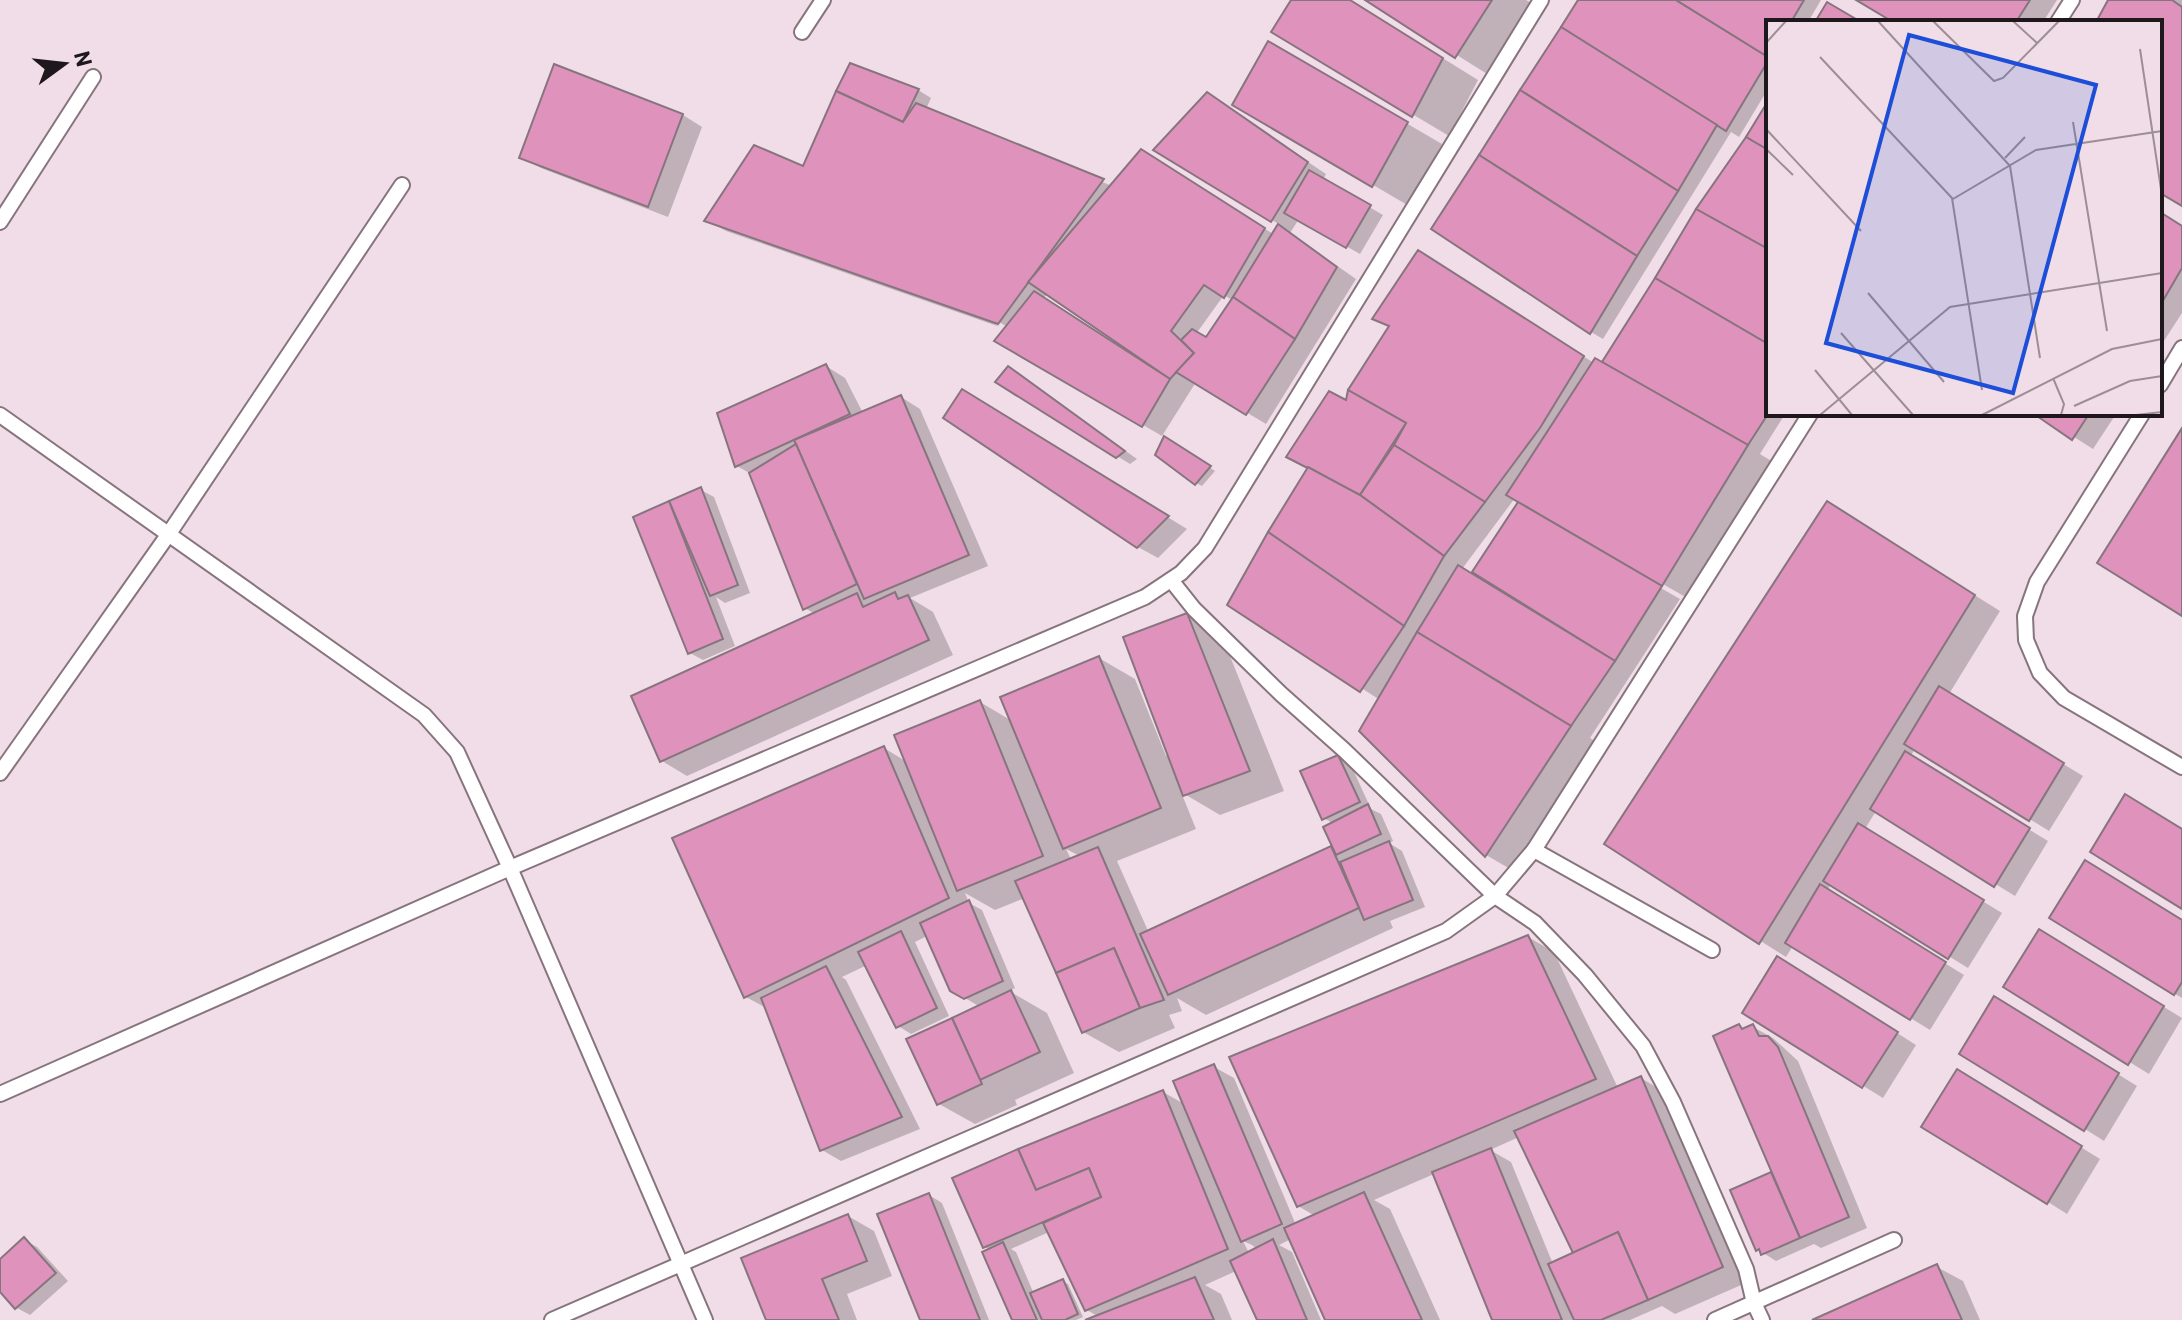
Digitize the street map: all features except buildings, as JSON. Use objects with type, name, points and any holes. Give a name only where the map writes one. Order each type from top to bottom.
[{"type":"lane","points":[[802,32],[823,0]]},
{"type":"lane","points":[[0,1094],[510,868],[1145,597],[1171,580],[1205,548],[1541,0]]},
{"type":"lane","points":[[2059,20],[2072,0]]},
{"type":"lane","points":[[0,222],[93,77]]},
{"type":"lane","points":[[0,773],[168,535],[402,185]]},
{"type":"lane","points":[[2162,382],[2182,348]]},
{"type":"lane","points":[[0,415],[424,715],[457,752],[705,1320]]},
{"type":"lane","points":[[552,1320],[1446,931],[1495,896],[1534,850],[1809,416]]},
{"type":"lane","points":[[2141,416],[2037,582],[2025,616],[2026,640],[2040,673],[2064,698],[2182,767]]},
{"type":"lane","points":[[1171,580],[1194,609],[1281,694],[1344,750],[1495,896],[1535,923],[1585,975],[1643,1046],[1673,1102],[1746,1269],[1754,1303],[1762,1320]]},
{"type":"lane","points":[[1534,850],[1712,950]]},
{"type":"lane","points":[[1715,1320],[1894,1240]]}]
